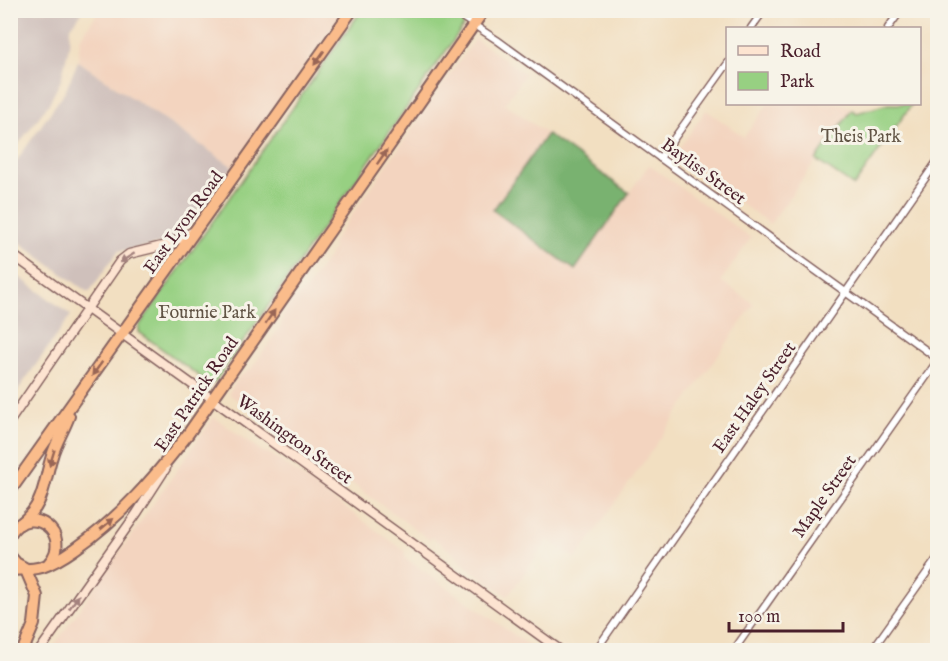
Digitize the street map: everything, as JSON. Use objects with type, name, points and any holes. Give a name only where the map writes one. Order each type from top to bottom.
[{"type":"highway","name":"East Lyon Road","points":[[10,491],[200,227],[352,10]]},
{"type":"highway","name":"East Patrick Road","points":[[188,434],[484,10]]},
{"type":"highway","points":[[10,534],[30,516],[38,504],[52,456],[72,404]]},
{"type":"highway","points":[[10,570],[41,568],[76,548],[115,518],[188,434]]},
{"type":"highway","points":[[20,524],[29,520],[39,521],[48,526],[54,534],[57,544],[55,554],[50,562],[41,568]]},
{"type":"highway","points":[[10,556],[24,568],[38,600],[34,624],[23,651]]},
{"type":"street","name":"Bayliss Street","points":[[451,10],[475,24],[938,359]]},
{"type":"street","points":[[753,27],[764,10]]},
{"type":"street","points":[[889,27],[901,10]]},
{"type":"street","points":[[660,158],[726,66]]},
{"type":"street","name":"East Haley Street","points":[[596,651],[938,160]]},
{"type":"street","points":[[10,420],[120,261],[129,254],[170,244],[200,227]]},
{"type":"street","name":"Washington Street","points":[[10,254],[560,651]]},
{"type":"street","name":"Maple Street","points":[[734,651],[938,359]]},
{"type":"street","name":"East Patrick Road","points":[[40,651],[188,434]]},
{"type":"street","points":[[872,651],[938,557]]},
{"type":"shaded area","points":[[11,10],[83,11],[70,28],[69,46],[61,80],[48,105],[11,154]]},
{"type":"shaded area","points":[[99,11],[344,11],[233,167],[78,61],[80,38]]},
{"type":"shaded area","points":[[475,39],[525,74],[505,104],[547,134],[494,210],[574,269],[649,165],[751,238],[721,281],[754,304],[576,559],[548,540],[508,596],[468,568],[455,554],[432,537],[430,540],[230,395],[229,392],[239,377],[252,368],[282,324],[283,314],[293,300],[306,289],[334,248],[331,245]]},
{"type":"shaded area","points":[[78,61],[233,167],[203,202],[182,232],[167,243],[118,251],[90,291],[86,291],[11,236],[11,169],[66,90]]},
{"type":"shaded area","points":[[767,105],[844,105],[852,110],[770,224],[674,156],[706,110],[744,137]]},
{"type":"shaded area","points":[[11,271],[71,315],[11,400]]},
{"type":"shaded area","points":[[214,417],[263,452],[269,453],[401,548],[405,552],[405,558],[536,650],[51,650]]},
{"type":"green space","name":"Fournie Park","points":[[361,11],[474,11],[215,382],[210,384],[139,332],[139,326]]},
{"type":"green space","name":"Theis Park","points":[[885,105],[911,105],[854,186],[816,160],[852,110],[857,113]]},
{"type":"green space","points":[[547,134],[629,193],[575,270],[493,210]]}]
